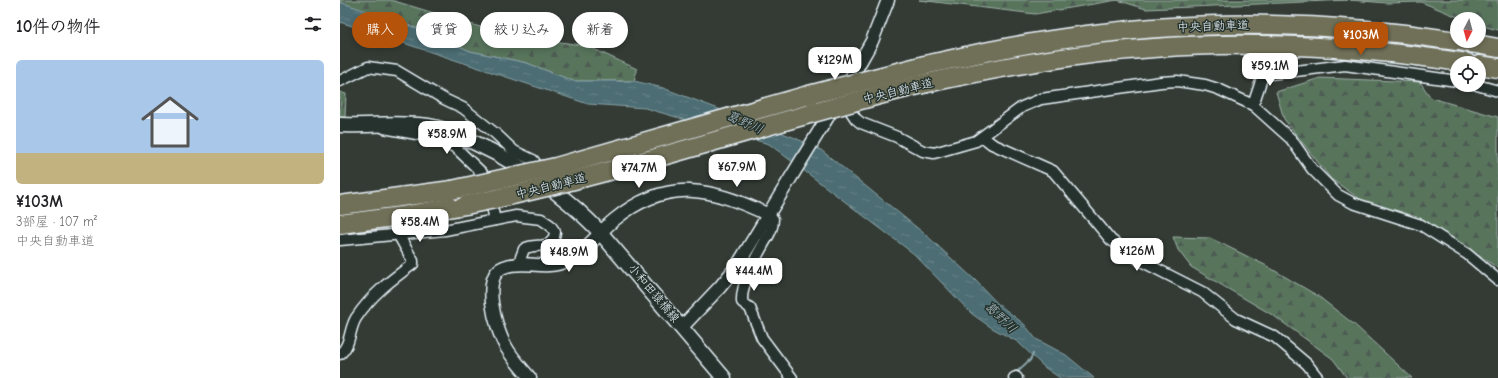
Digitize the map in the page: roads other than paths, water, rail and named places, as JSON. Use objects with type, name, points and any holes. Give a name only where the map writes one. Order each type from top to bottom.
[{"type":"highway","name":"中央自動車道","points":[[340,205],[389,200],[452,190],[556,167],[805,96],[924,66],[1052,40],[1102,33],[1196,26],[1273,25],[1332,27],[1383,31],[1450,40]]},
{"type":"highway","name":"中央自動車道","points":[[340,224],[466,205],[558,185],[811,113],[927,83],[1051,59],[1154,48],[1202,45],[1272,45],[1385,51],[1450,61]]},
{"type":"highway","name":"中央自動車道","points":[[1486,46],[1498,48]]},
{"type":"highway","points":[[1486,66],[1498,68]]},
{"type":"main road","name":"小和田猿橋線","points":[[340,125],[375,124],[429,126],[443,129],[502,156],[584,215],[682,327],[707,360],[724,378]]},
{"type":"street","points":[[682,327],[728,276],[769,215],[872,42],[888,0]]},
{"type":"street","points":[[1253,105],[1263,70],[1345,65],[1450,80]]},
{"type":"street","points":[[340,81],[368,67],[397,71],[444,99],[463,108],[496,134],[514,151],[533,160],[561,197]]},
{"type":"street","points":[[841,96],[861,123],[897,137],[930,153],[939,152],[983,137],[1011,114],[1041,99],[1147,83],[1177,81],[1194,83],[1218,89],[1253,105],[1292,139],[1312,169],[1338,195],[1353,203],[1421,225],[1467,254],[1498,280]]},
{"type":"street","points":[[1486,88],[1498,91]]},
{"type":"street","points":[[375,124],[387,130],[438,138],[456,148],[482,173],[487,185],[495,220]]},
{"type":"street","points":[[983,137],[992,144],[1052,171],[1111,240],[1141,261],[1202,292],[1236,319],[1275,337],[1307,364],[1318,378]]},
{"type":"street","points":[[530,378],[510,354],[503,340],[491,292],[492,282],[499,270],[504,266],[541,266],[566,261],[579,253],[614,219],[640,202],[657,195],[676,191],[696,190],[719,194],[769,215],[773,219],[773,228],[762,246],[741,292],[742,302],[750,308],[762,338],[792,378]]},
{"type":"street","points":[[340,240],[445,230],[516,216],[533,217],[547,222],[554,230],[554,237],[551,243],[544,246],[528,247],[521,253],[518,265]]},
{"type":"street","points":[[340,354],[346,346],[352,326],[381,287],[413,264],[413,261],[398,234]]},
{"type":"water","points":[[340,2],[369,12],[352,12],[352,26],[340,22]]},
{"type":"water","points":[[408,25],[416,28],[416,47],[408,44]]},
{"type":"water","name":"葛野川","points":[[419,48],[463,48],[470,51],[527,63],[573,81],[634,81],[663,88],[793,137],[821,150],[926,235],[976,281],[998,304],[1024,324],[1036,339],[1066,355],[1094,378],[1060,378],[1044,367],[1018,342],[992,328],[972,314],[914,254],[769,144],[645,108],[588,104]]},
{"type":"waterway","points":[[1015,374],[1030,360],[1033,354]]}]
